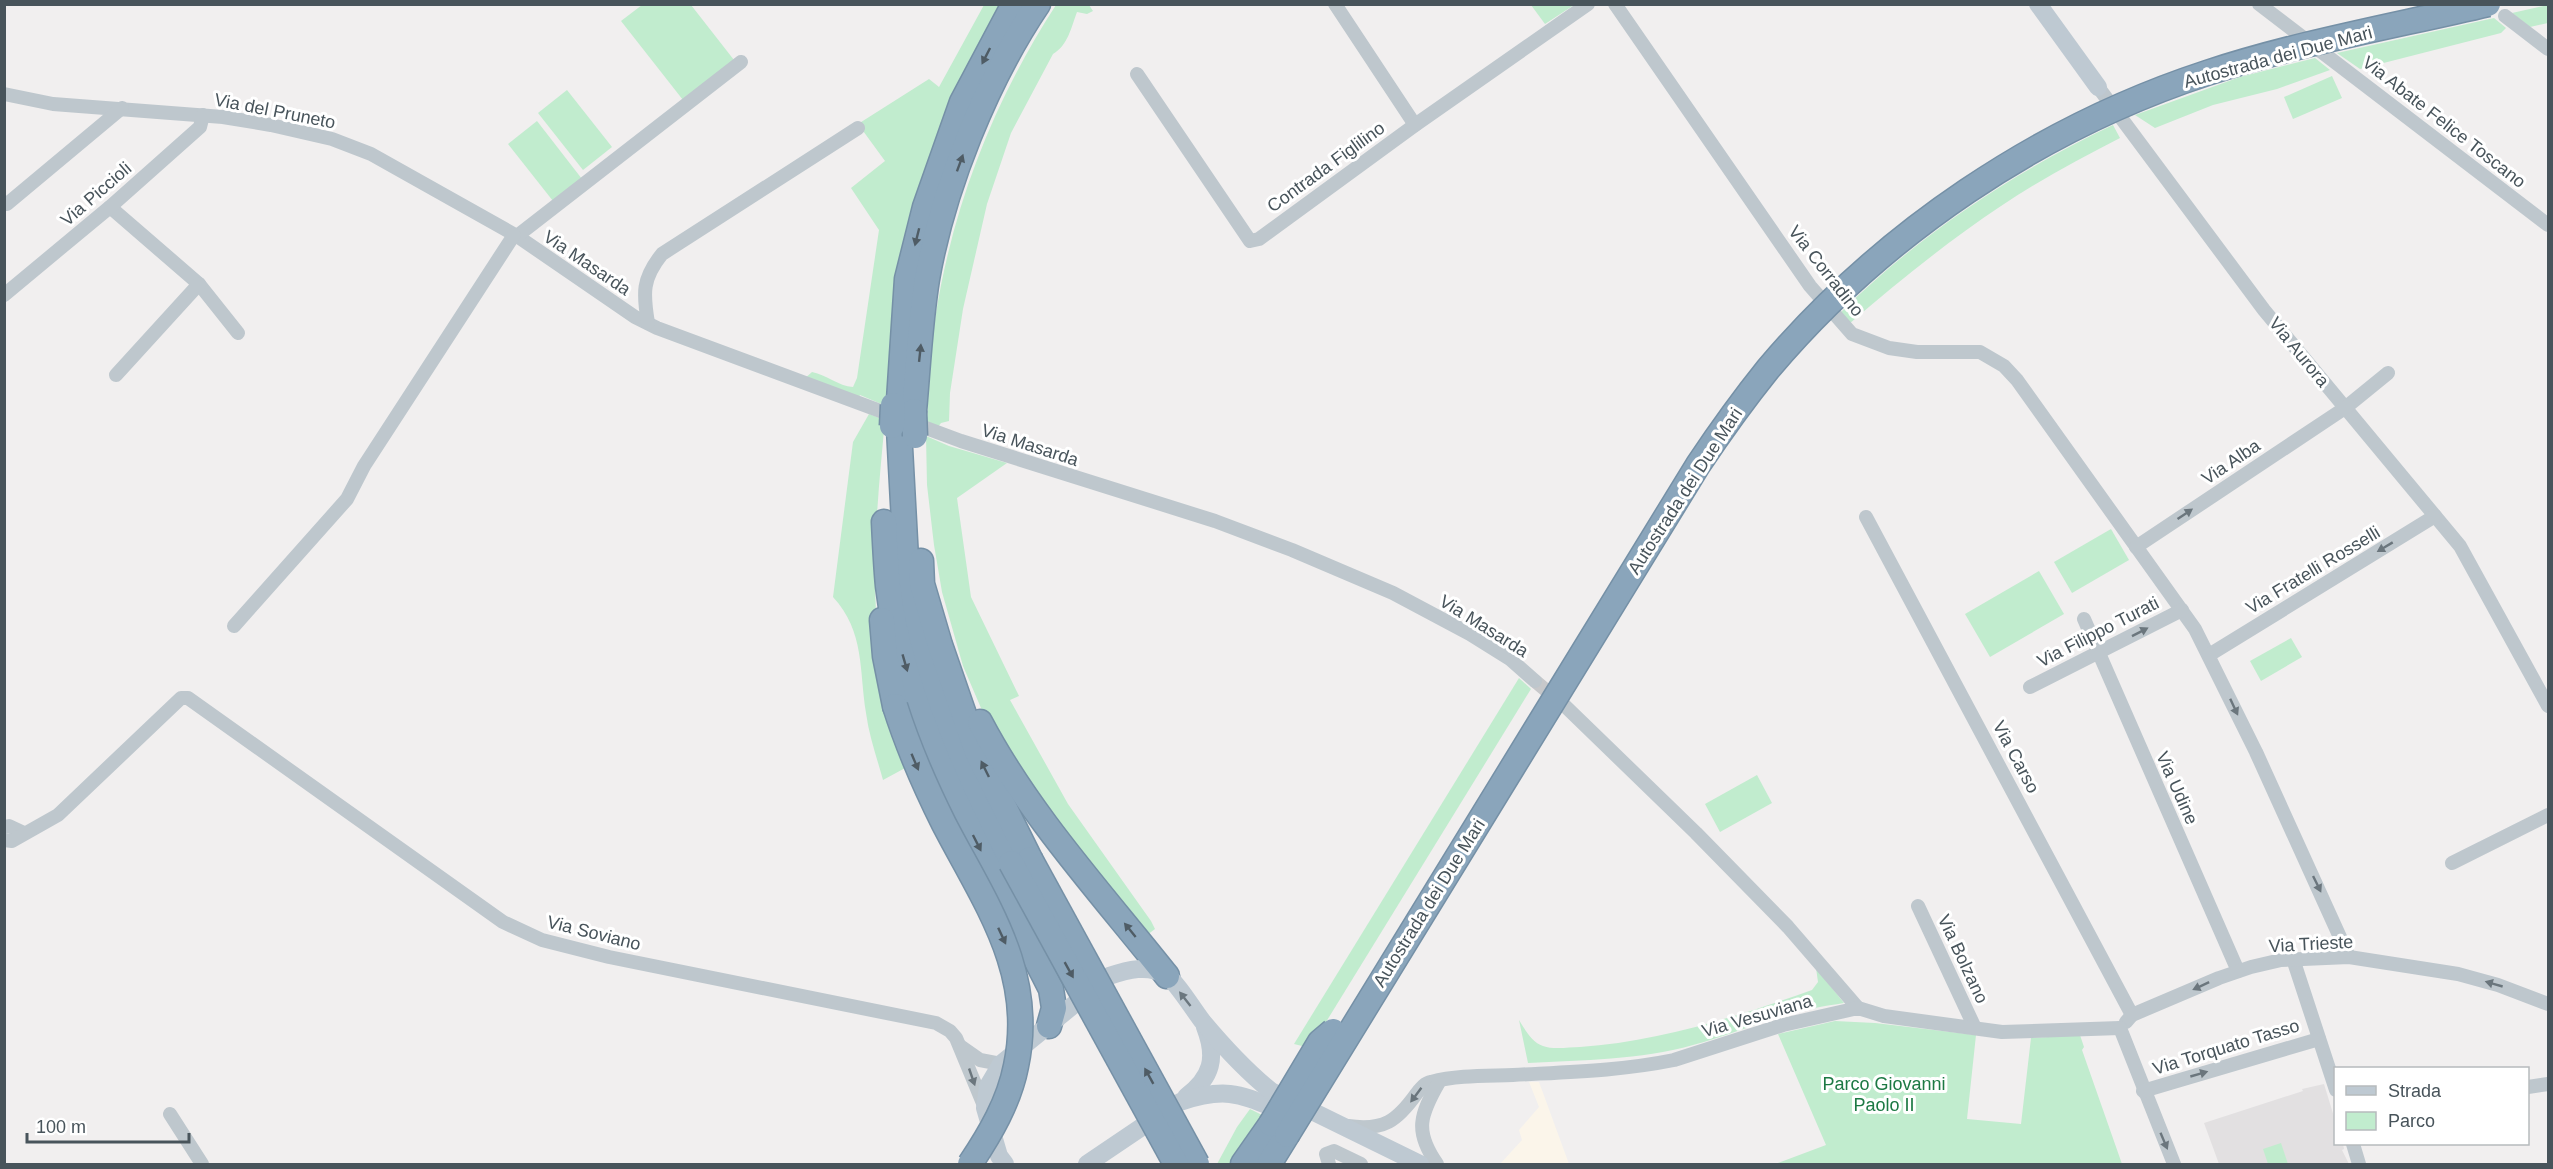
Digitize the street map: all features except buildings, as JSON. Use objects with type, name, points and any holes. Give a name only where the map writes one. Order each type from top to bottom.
[{"type":"highway","points":[[1014,4],[962,102],[924,207],[894,338],[922,584],[940,645],[977,752],[1020,861],[1176,1164]]},
{"type":"highway","points":[[970,1164],[1003,1107],[1016,1067],[1021,1023],[1018,988],[1008,948],[920,774],[896,706],[885,656],[880,587],[887,470],[902,419],[941,214],[979,113],[1038,4]]},
{"type":"highway","name":"Autostrada dei Due Mari","points":[[1269,1164],[1281,1130],[1320,1042],[1333,1031],[1686,457],[1720,407],[1758,359],[1843,271],[1888,232],[1984,162],[2090,104],[2201,60],[2259,43],[2422,4]]},
{"type":"highway","name":"Autostrada dei Due Mari","points":[[1251,1164],[1281,1130],[1335,1056],[1698,465],[1732,415],[1769,368],[1853,282],[1897,243],[1992,174],[2043,144],[2151,93],[2207,73],[2263,57],[2496,10]]},
{"type":"highway","points":[[902,419],[908,596],[925,665],[962,767],[1020,861],[1197,1164]]},
{"type":"highway","points":[[884,522],[888,585],[894,619],[916,699],[948,785],[1051,989],[1054,1008],[1049,1026]]},
{"type":"highway","points":[[940,645],[1000,760],[1042,820],[1167,976]]},
{"type":"highway","points":[[1243,1164],[1281,1130]]},
{"type":"highway","points":[[1275,1164],[1281,1130]]},
{"type":"street","points":[[1335,4],[1415,125]]},
{"type":"street","name":"Contrada Figlilino","points":[[1137,74],[1250,241],[1259,239],[1415,125],[1588,4]]},
{"type":"street","name":"Via Corradino","points":[[1615,4],[1810,286],[1851,334],[1889,348],[1917,352],[1980,352],[2004,366],[2022,388],[2182,610],[2209,655],[2349,957]]},
{"type":"street","name":"Via Aurora","points":[[2038,4],[2264,310],[2460,546],[2548,706]]},
{"type":"street","name":"Via Abate Felice Toscano","points":[[2259,4],[2548,225]]},
{"type":"street","points":[[2496,10],[2548,49]]},
{"type":"street","points":[[234,626],[347,499],[364,466],[516,235],[741,62]]},
{"type":"street","name":"Via del Pruneto","points":[[4,94],[52,104],[203,115],[271,125],[332,139],[361,150],[516,235]]},
{"type":"street","points":[[7,204],[122,108]]},
{"type":"street","name":"Via Piccioli","points":[[4,295],[110,207],[200,127],[203,115]]},
{"type":"street","points":[[648,323],[645,285],[649,270],[662,254],[858,129]]},
{"type":"street","points":[[110,207],[199,284],[238,333]]},
{"type":"street","name":"Via Masarda","points":[[516,235],[617,305],[648,323],[851,402],[961,441],[1215,521],[1292,550],[1393,593],[1470,634],[1510,659],[1535,681]]},
{"type":"street","points":[[116,375],[199,284]]},
{"type":"street","name":"Via Alba","points":[[2136,547],[2345,408],[2388,373]]},
{"type":"street","name":"Via Fratelli Rosselli","points":[[2209,655],[2435,516]]},
{"type":"street","name":"Via Carso","points":[[1866,517],[2132,1015]]},
{"type":"street","name":"Via Filippo Turati","points":[[2030,687],[2182,610]]},
{"type":"street","name":"Via Udine","points":[[2084,619],[2238,971]]},
{"type":"street","name":"Via Soviano","points":[[24,833],[58,815],[182,698],[188,698],[503,922],[542,940],[695,975],[928,1021],[950,1031],[960,1046]]},
{"type":"street","points":[[1564,705],[1696,833],[1771,910],[1858,1008],[1884,1016],[2002,1032],[2120,1028],[2143,1091],[2174,1164]]},
{"type":"street","points":[[2452,863],[2548,815]]},
{"type":"street","points":[[4,827],[9,826],[24,833],[12,842],[4,840]]},
{"type":"street","name":"Via Bolzano","points":[[1918,906],[1975,1028]]},
{"type":"street","name":"Via Trieste","points":[[2120,1028],[2132,1015],[2238,971],[2282,960],[2294,962],[2349,957],[2458,974],[2499,985],[2548,1004]]},
{"type":"street","points":[[2294,962],[2334,1084]]},
{"type":"street","points":[[985,1108],[988,1086],[1001,1064],[1108,976],[1129,969],[1145,969],[1167,976],[1204,1023],[1252,1076],[1271,1091],[1339,1125],[1396,1159]]},
{"type":"street","name":"Via Vesuviana","points":[[1339,1125],[1360,1128],[1390,1123],[1398,1117],[1424,1085],[1457,1077],[1608,1070],[1651,1064],[1801,1020],[1846,1013],[1858,1008]]},
{"type":"street","points":[[1087,1164],[1180,1102],[1201,1084],[1210,1065],[1212,1053],[1204,1023]]},
{"type":"street","name":"Via Torquato Tasso","points":[[2143,1091],[2319,1039]]},
{"type":"street","points":[[960,1046],[980,1060],[1001,1064]]},
{"type":"street","points":[[960,1046],[985,1108],[1001,1162]]},
{"type":"street","points":[[1437,1164],[1426,1148],[1421,1124],[1427,1102],[1439,1082]]},
{"type":"street","points":[[2529,1087],[2548,1084]]},
{"type":"street","points":[[1180,1102],[1220,1092],[1240,1095],[1396,1159],[1420,1164]]},
{"type":"street","points":[[170,1114],[202,1164]]},
{"type":"street","points":[[2354,1145],[2359,1164]]},
{"type":"street","points":[[1329,1158],[1334,1151],[1361,1164]]},
{"type":"shaded area","points":[[1529,1082],[1539,1082],[1569,1164],[1500,1164],[1522,1140],[1519,1130],[1539,1107]]},
{"type":"shaded area","points":[[2324,1084],[2334,1117],[2334,1145],[2343,1145],[2342,1150],[2349,1164],[2219,1164],[2204,1123],[2303,1091],[2302,1089]]},
{"type":"green space","points":[[642,5],[691,5],[734,60],[683,100],[621,21]]},
{"type":"green space","points":[[984,5],[1011,5],[886,406],[860,395],[858,399],[803,380],[812,372],[842,385],[853,387],[857,378],[879,230],[851,188],[885,161],[858,124],[929,79],[939,87]]},
{"type":"green space","points":[[1056,5],[1089,5],[1093,11],[1087,14],[1077,12],[1066,41],[1053,54],[1011,133],[987,204],[963,309],[950,393],[949,421],[941,423],[938,427],[927,422],[931,354],[936,313],[954,231],[980,153],[996,114],[1014,77]]},
{"type":"green space","points":[[1531,5],[1574,5],[1545,24]]},
{"type":"green space","points":[[2548,5],[2548,23],[2530,27],[2512,13]]},
{"type":"green space","points":[[2494,18],[2506,28],[2501,33],[2360,69],[2337,53]]},
{"type":"green space","points":[[2315,58],[2330,70],[2277,89],[2213,105],[2155,128],[2135,115],[2240,77]]},
{"type":"green space","points":[[2332,76],[2342,98],[2293,119],[2284,97]]},
{"type":"green space","points":[[567,90],[612,147],[583,170],[538,113]]},
{"type":"green space","points":[[537,121],[582,179],[553,201],[508,144]]},
{"type":"green space","points":[[2113,125],[2120,138],[2015,196],[1923,263],[1849,324],[1840,313],[1902,257],[1968,208],[2039,164]]},
{"type":"green space","points":[[869,414],[885,420],[876,533],[876,618],[884,676],[907,767],[883,780],[867,722],[856,638],[851,624],[833,597],[853,442]]},
{"type":"green space","points":[[926,436],[949,446],[1007,463],[957,498],[971,597],[1019,696],[1010,700],[1068,804],[1151,921],[1155,929],[1147,935],[1058,833],[984,715],[963,666],[942,592],[927,485]]},
{"type":"green space","points":[[2111,529],[2129,560],[2072,593],[2054,562]]},
{"type":"green space","points":[[2039,571],[2064,614],[1990,657],[1965,614]]},
{"type":"green space","points":[[2291,638],[2302,657],[2261,681],[2250,661]]},
{"type":"green space","points":[[1519,678],[1531,689],[1310,1048],[1294,1044]]},
{"type":"green space","points":[[1757,775],[1772,803],[1720,832],[1705,804]]},
{"type":"green space","points":[[1816,968],[1844,1003],[1792,1013],[1693,1045],[1653,1054],[1528,1063],[1519,1020],[1532,1039],[1547,1047],[1580,1047],[1638,1040],[1727,1018],[1812,990],[1818,982]]},
{"type":"green space","name":"Parco Giovanni Paolo II","points":[[1835,1021],[1875,1023],[1976,1035],[1967,1119],[2021,1124],[2031,1038],[2080,1035],[2084,1047],[2082,1050],[2122,1164],[1775,1164],[1826,1145],[1778,1034]]},
{"type":"green space","points":[[1250,1109],[1268,1118],[1239,1164],[1217,1164],[1237,1127]]},
{"type":"green space","points":[[2281,1143],[2288,1164],[2268,1164],[2263,1149]]},
{"type":"tunnel","points":[[1535,681],[1560,702]]}]
